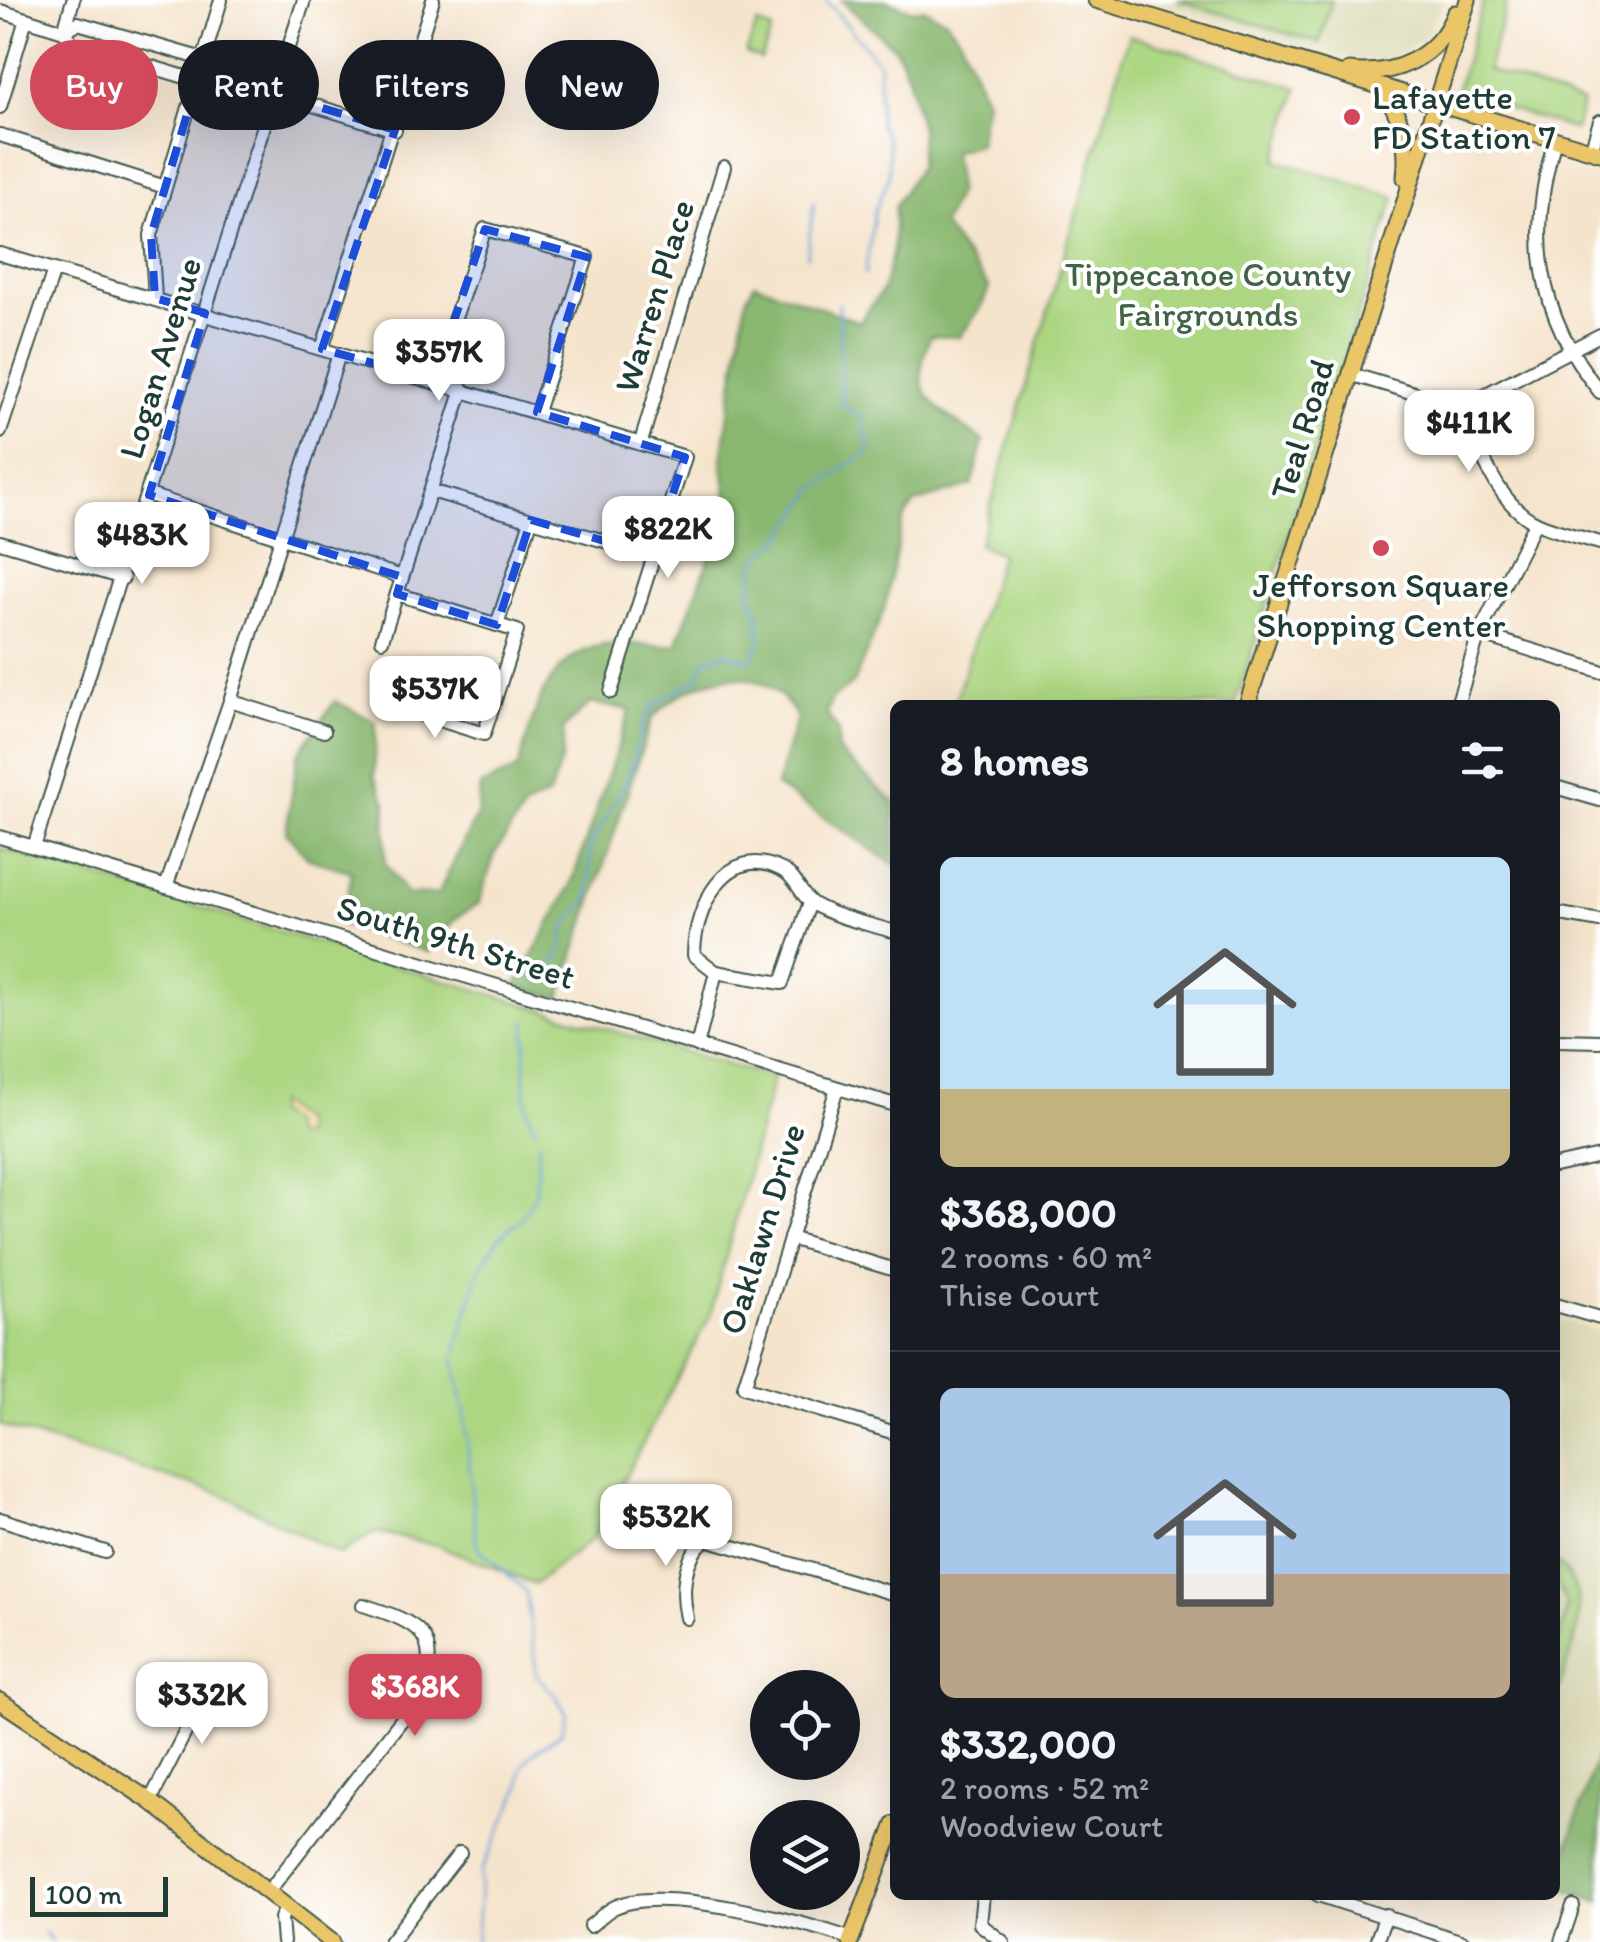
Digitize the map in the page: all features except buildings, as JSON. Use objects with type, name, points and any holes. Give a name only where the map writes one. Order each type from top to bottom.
[{"type":"main road","points":[[1096,0],[1596,152]]},
{"type":"main road","points":[[1309,66],[1361,73],[1396,69],[1437,45],[1460,0]]},
{"type":"main road","name":"Teal Road","points":[[1249,700],[1468,0]]},
{"type":"main road","points":[[1382,88],[1397,111],[1406,141],[1406,178],[1394,233]]},
{"type":"main road","points":[[0,1701],[150,1801],[326,1940]]},
{"type":"main road","points":[[851,1940],[890,1837]]},
{"type":"street","points":[[64,31],[73,0]]},
{"type":"street","points":[[208,40],[221,0]]},
{"type":"street","name":"Logan Avenue","points":[[291,40],[304,0]]},
{"type":"street","points":[[421,40],[433,0]]},
{"type":"street","points":[[0,11],[64,31],[72,43],[178,66]]},
{"type":"street","points":[[0,107],[26,19]]},
{"type":"street","points":[[64,31],[78,23],[178,62]]},
{"type":"street","points":[[1596,152],[1600,120]]},
{"type":"street","points":[[155,298],[151,235],[180,130]]},
{"type":"street","name":"Logan Avenue","points":[[34,847],[123,578],[262,130]]},
{"type":"street","points":[[322,349],[395,130]]},
{"type":"street","points":[[0,135],[162,186]]},
{"type":"street","points":[[1555,140],[1540,191],[1537,236],[1550,302],[1572,349],[1600,392]]},
{"type":"street","name":"Warren Place","points":[[641,442],[724,168]]},
{"type":"street","points":[[434,380],[485,229],[586,257],[538,412]]},
{"type":"street","points":[[0,254],[685,457],[611,692]]},
{"type":"street","points":[[0,432],[54,270]]},
{"type":"street","points":[[1350,374],[1461,407],[1600,335]]},
{"type":"street","points":[[166,887],[230,701],[339,354]]},
{"type":"street","points":[[382,640],[463,389]]},
{"type":"street","points":[[1461,407],[1502,492],[1535,523],[1600,543]]},
{"type":"street","points":[[431,491],[653,556]]},
{"type":"street","points":[[149,495],[402,576]]},
{"type":"street","points":[[497,625],[531,520]]},
{"type":"street","points":[[1459,700],[1479,634],[1535,523]]},
{"type":"street","points":[[0,542],[123,578]]},
{"type":"street","points":[[397,594],[517,631],[484,734],[398,708]]},
{"type":"street","points":[[1479,634],[1600,671]]},
{"type":"street","points":[[230,701],[324,730]]},
{"type":"street","points":[[1560,788],[1600,800]]},
{"type":"street","name":"South 9th Street","points":[[0,837],[890,1104]]},
{"type":"street","points":[[810,902],[782,983],[716,972],[694,955],[714,884],[722,875],[750,863],[778,867],[790,874],[810,902],[890,930]]},
{"type":"street","points":[[1560,913],[1600,921]]},
{"type":"street","points":[[697,1046],[716,972]]},
{"type":"street","points":[[1560,1040],[1600,1041]]},
{"type":"street","name":"Oaklawn Drive","points":[[837,1088],[744,1387],[890,1431]]},
{"type":"street","points":[[1560,1165],[1600,1156]]},
{"type":"street","points":[[790,1238],[890,1268]]},
{"type":"street","points":[[1560,1306],[1600,1318]]},
{"type":"street","points":[[0,1519],[105,1552]]},
{"type":"street","points":[[687,1618],[684,1584],[692,1556],[706,1539],[890,1593]]},
{"type":"street","points":[[268,1892],[420,1696],[428,1675],[431,1654],[427,1638],[416,1626],[363,1605]]},
{"type":"street","points":[[150,1801],[215,1674]]},
{"type":"street","points":[[390,1942],[460,1853]]},
{"type":"street","points":[[983,1900],[980,1924],[1003,1942]]},
{"type":"street","points":[[1334,1900],[1464,1942]]},
{"type":"street","points":[[590,1926],[616,1906],[655,1901],[762,1912],[851,1940]]},
{"type":"street","points":[[1561,1942],[1573,1906]]},
{"type":"street","points":[[283,1942],[280,1918],[287,1907]]},
{"type":"street","points":[[1376,1942],[1386,1916]]},
{"type":"highlighted area","points":[[200,71],[395,130],[322,349],[434,380],[485,229],[587,257],[537,412],[685,457],[653,555],[531,520],[497,625],[397,594],[402,577],[149,495],[205,313],[155,298],[151,235]]},
{"type":"shaded area","points":[[1148,0],[1445,0],[1425,38],[1391,59],[1377,62],[1334,57]]},
{"type":"shaded area","points":[[1560,1320],[1600,1332],[1600,1901],[1560,1889]]},
{"type":"green space","points":[[841,0],[886,0],[910,10],[924,9],[946,20],[960,38],[986,100],[978,144],[953,151],[958,191],[942,225],[989,287],[982,306],[960,337],[931,336],[921,374],[930,399],[983,441],[972,485],[915,503],[903,519],[884,610],[854,682],[832,699],[826,713],[838,730],[839,752],[890,798],[890,862],[776,786],[797,717],[783,697],[766,685],[747,678],[728,678],[688,691],[652,718],[560,998],[516,986],[571,885],[630,710],[590,703],[564,728],[562,758],[549,795],[525,807],[495,853],[479,903],[455,919],[428,952],[342,925],[352,872],[309,859],[286,832],[298,754],[335,701],[376,722],[374,777],[386,802],[385,863],[407,895],[438,894],[478,813],[480,787],[518,768],[537,707],[558,671],[591,648],[614,644],[676,645],[729,508],[722,459],[746,299],[755,283],[859,322],[883,290],[893,251],[895,206],[919,167],[921,130],[908,75],[896,49]]},
{"type":"green space","points":[[1177,0],[1332,0],[1319,43]]},
{"type":"green space","points":[[1484,0],[1508,0],[1487,70],[1583,103],[1575,130],[1456,92]]},
{"type":"green space","points":[[757,24],[772,30],[761,59],[746,53]]},
{"type":"green space","name":"Tippecanoe County Fairgrounds","points":[[1129,35],[1298,88],[1276,160],[1395,197],[1237,700],[956,700],[1001,554],[979,545]]},
{"type":"green space","points":[[0,848],[773,1078],[710,1316],[593,1538],[535,1584],[437,1545],[376,1532],[339,1554],[222,1494],[0,1425]]},
{"type":"green space","points":[[1560,1567],[1576,1592],[1578,1609],[1573,1646],[1560,1685],[1560,1634],[1567,1606],[1560,1590]]},
{"type":"green space","points":[[1600,1746],[1600,1901],[1560,1889],[1560,1871]]},
{"type":"sand","points":[[277,1102],[302,1122],[304,1135],[294,1137],[289,1122],[275,1114]]},
{"type":"waterway","points":[[826,0],[879,63],[879,123],[888,142],[889,177],[875,209],[865,274]]},
{"type":"waterway","points":[[807,256],[814,202]]},
{"type":"waterway","points":[[538,981],[561,953],[565,926],[589,899],[590,846],[629,776],[644,721],[655,704],[697,679],[705,660],[725,653],[751,661],[760,644],[758,613],[750,593],[755,561],[782,538],[814,490],[870,450],[862,417],[842,406],[839,304]]},
{"type":"waterway","points":[[526,1020],[525,1091],[536,1130]]},
{"type":"waterway","points":[[476,1942],[481,1872],[521,1785],[523,1767],[532,1754],[561,1733],[566,1713],[537,1676],[526,1591],[479,1549],[476,1540],[465,1416],[454,1359],[480,1267],[500,1237],[522,1218],[536,1193],[539,1141]]},
{"type":"waterway","points":[[45,1932],[52,1942]]},
{"type":"place","name":"Lafayette FD Station 7","points":[[1352,117]]},
{"type":"place","name":"Jefforson Square Shopping Center","points":[[1381,548]]}]
